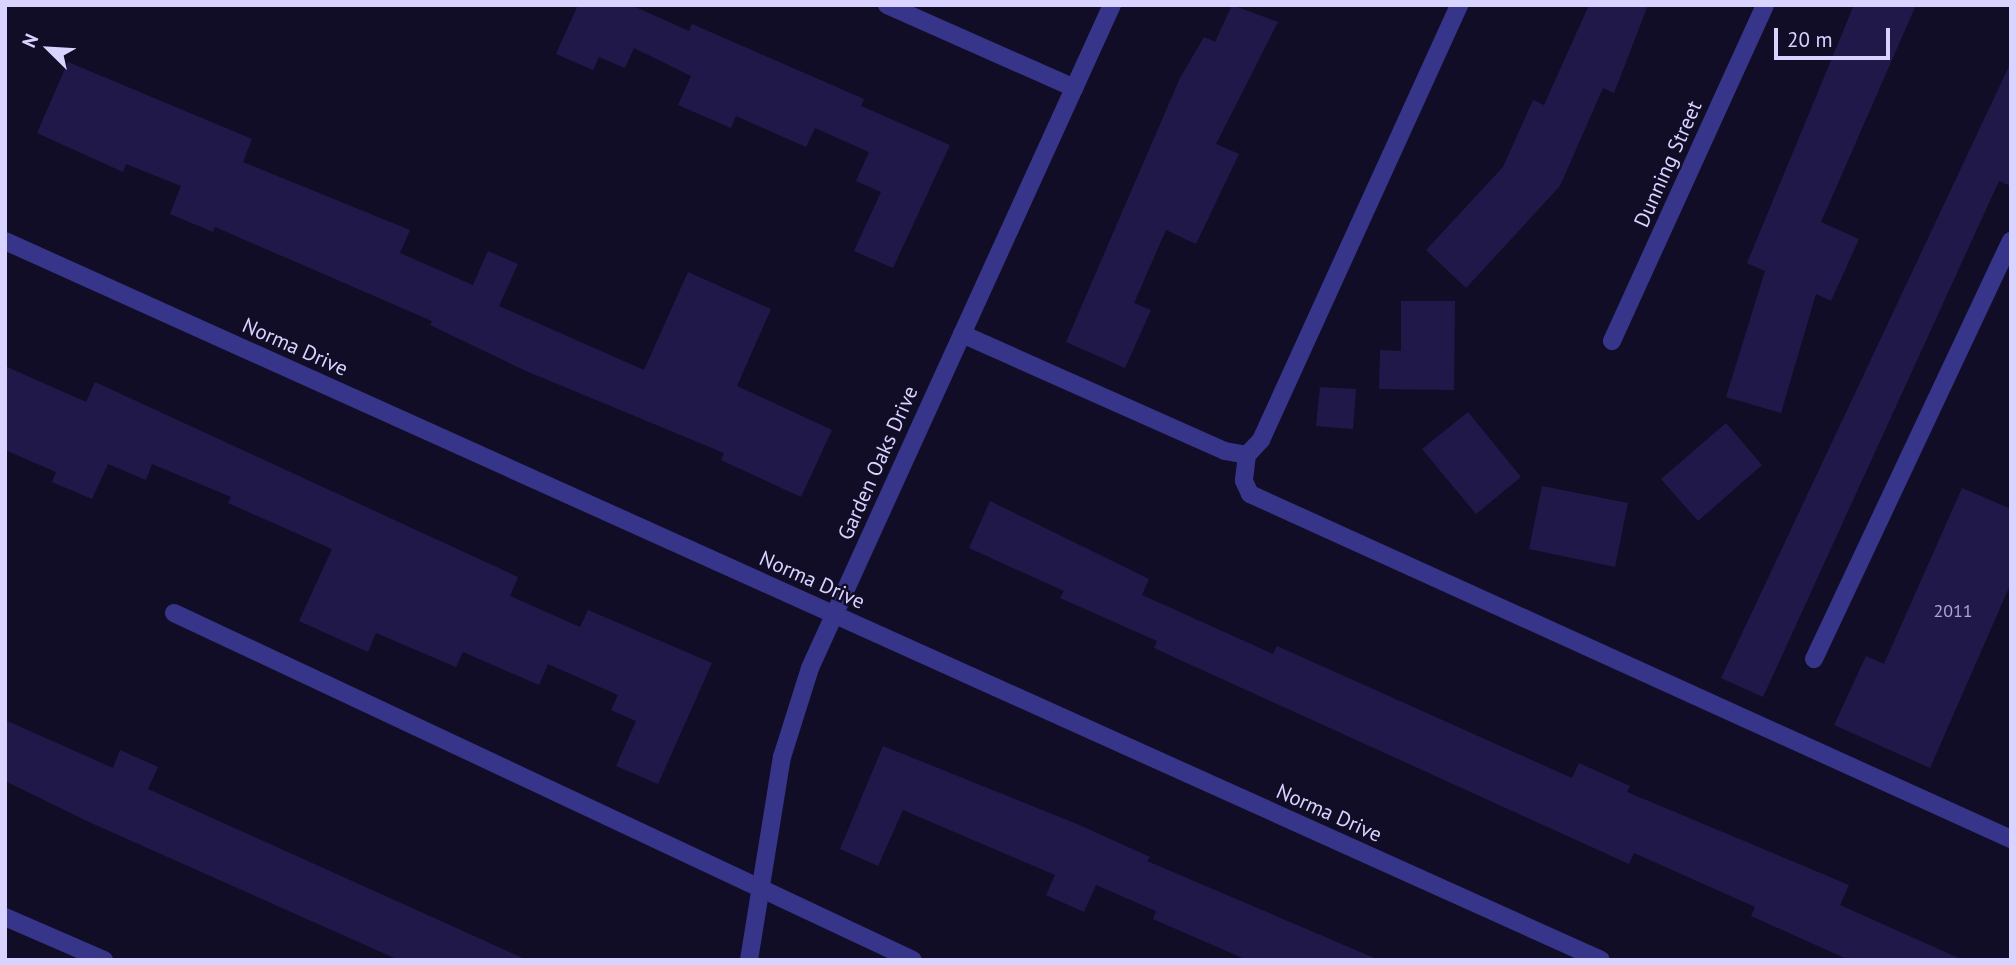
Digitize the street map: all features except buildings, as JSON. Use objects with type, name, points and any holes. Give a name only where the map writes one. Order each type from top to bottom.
[{"type":"street","points":[[887,5],[1074,88]]},
{"type":"street","name":"Garden Oaks Drive","points":[[749,960],[782,757],[835,615],[1112,5]]},
{"type":"street","points":[[1459,5],[1261,440],[1247,455],[1244,481],[1250,494],[2011,839]]},
{"type":"street","name":"Dunning Street","points":[[1612,341],[1765,5]]},
{"type":"street","name":"Norma Drive","points":[[5,241],[1601,960]]},
{"type":"street","points":[[1814,659],[2011,241]]},
{"type":"street","points":[[962,334],[1226,451],[1247,455]]},
{"type":"street","points":[[174,613],[760,891],[913,960]]},
{"type":"street","points":[[5,917],[104,960]]}]
